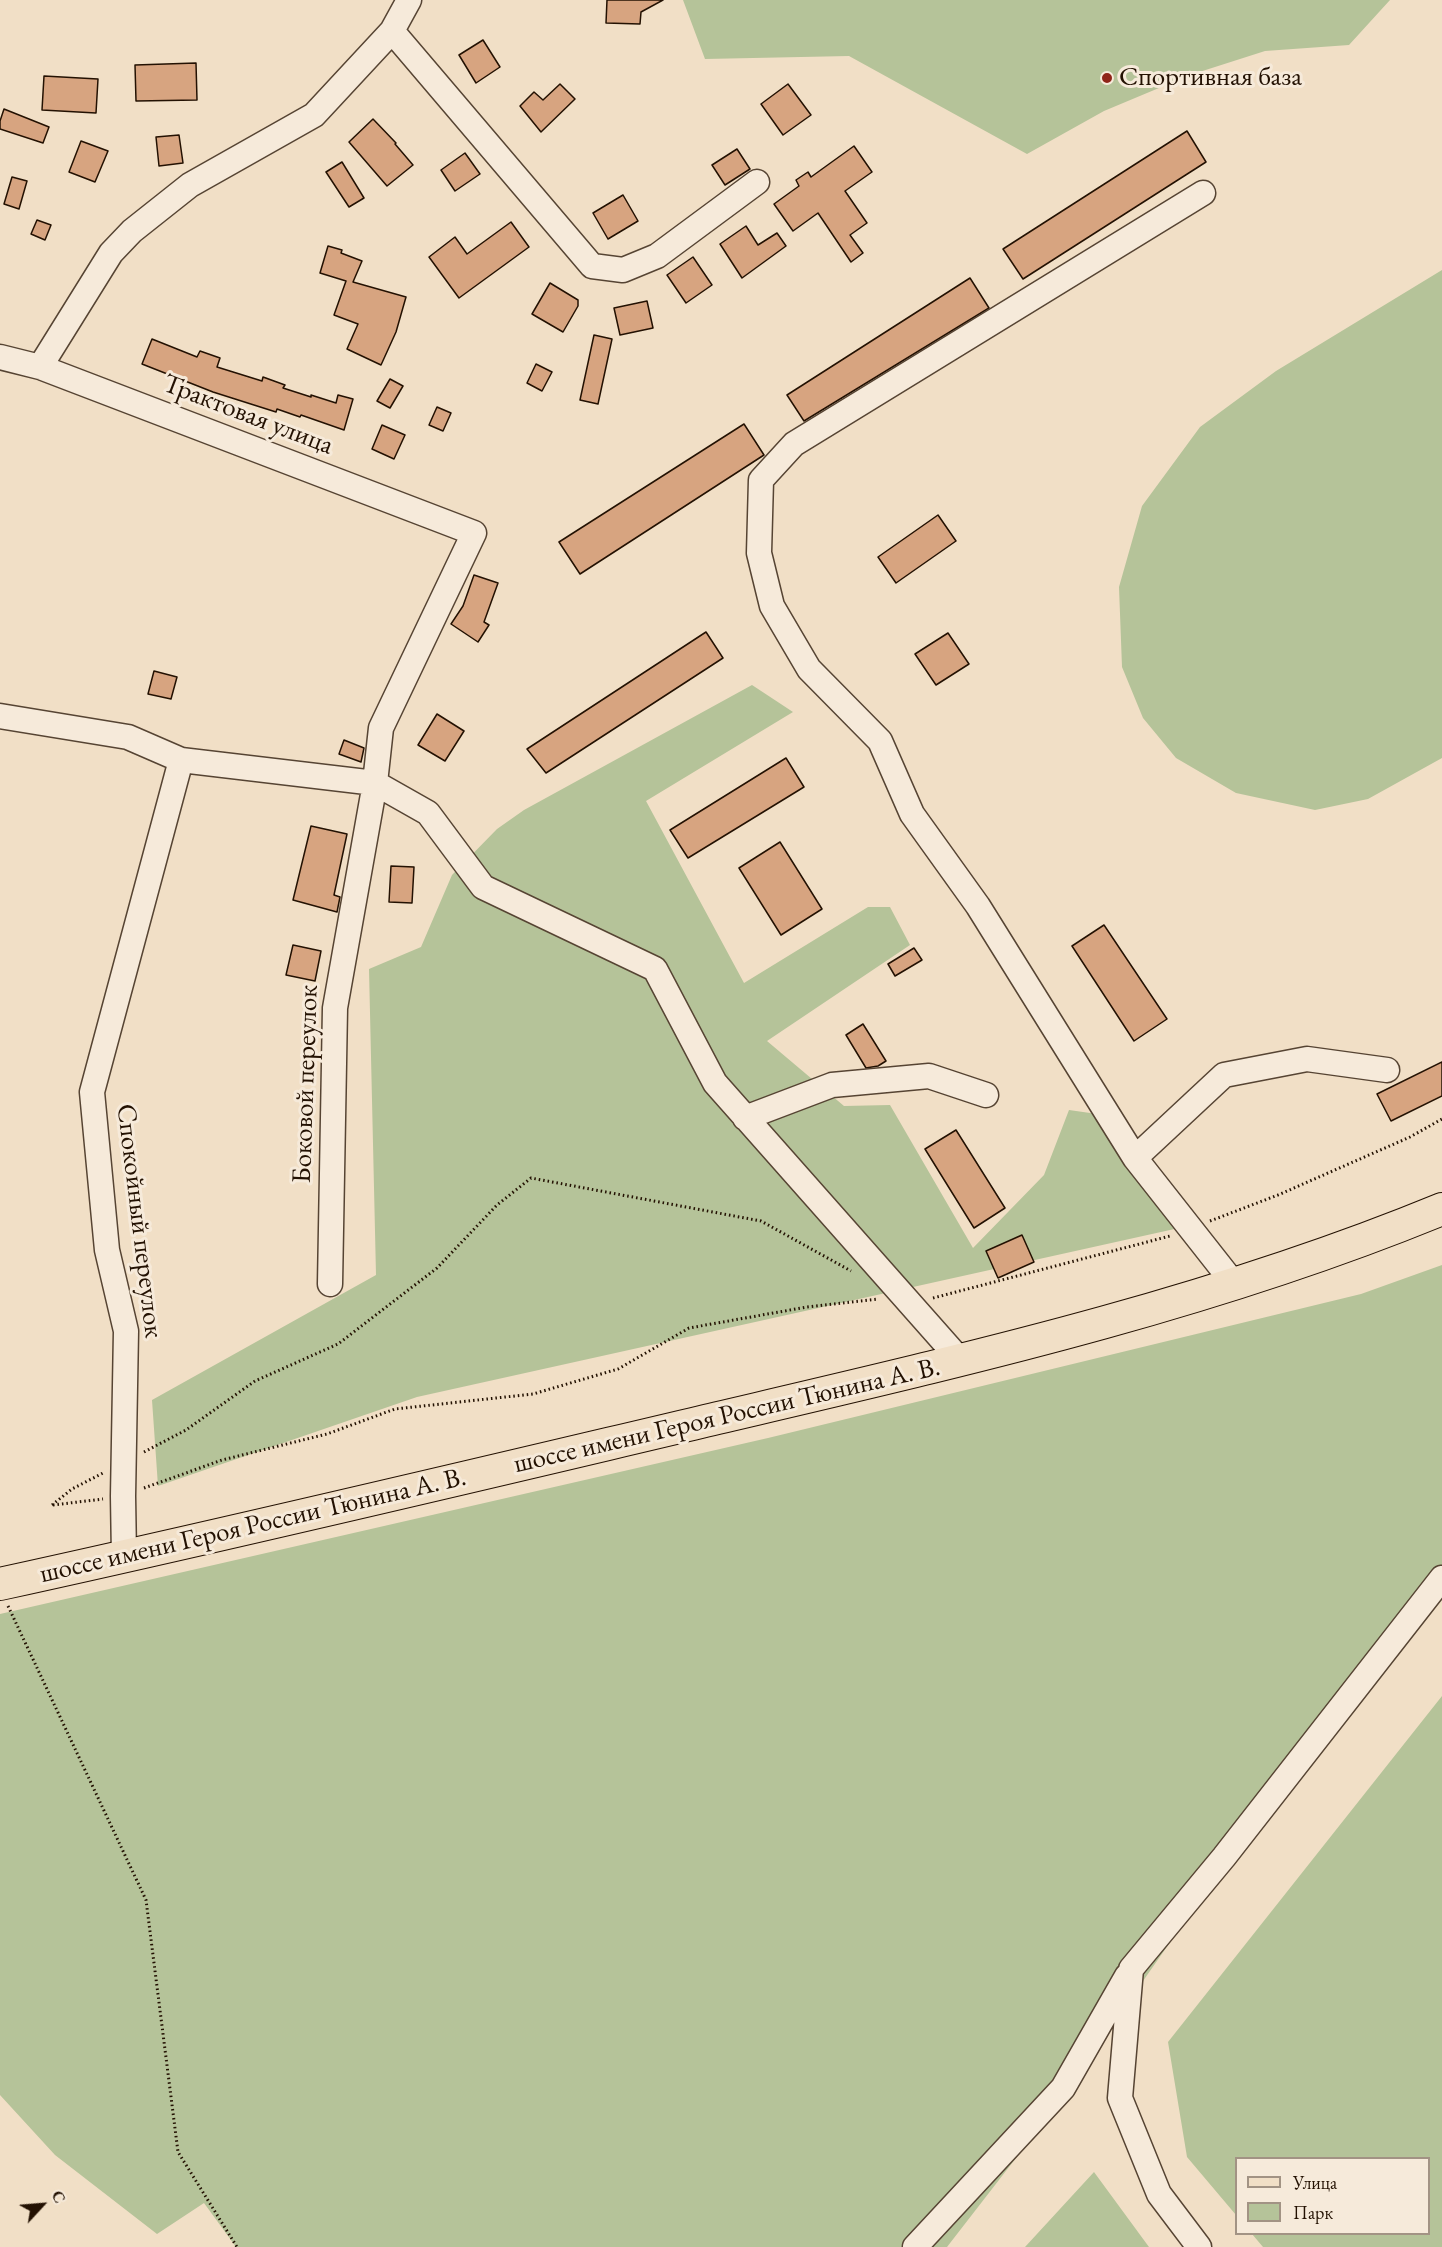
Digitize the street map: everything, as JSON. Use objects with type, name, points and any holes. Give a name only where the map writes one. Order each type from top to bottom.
[{"type":"main road","name":"шоссе имени Героя России Тюнина А. В.","points":[[1,1584],[961,1361],[1235,1285],[1366,1240],[1442,1209]]},
{"type":"street","points":[[40,367],[111,253],[132,231],[190,185],[314,115],[392,31],[409,0]]},
{"type":"street","points":[[392,31],[592,266],[623,270],[657,256],[758,182]]},
{"type":"street","points":[[1203,193],[794,444],[761,480],[759,553],[772,606],[809,669],[880,741],[912,814],[978,906],[1135,1158],[1235,1285]]},
{"type":"street","name":"Трактовая улица","points":[[0,357],[40,367],[474,533]]},
{"type":"street","name":"Боковой переулок","points":[[330,1284],[335,1008],[375,783],[381,728],[474,533]]},
{"type":"street","points":[[0,716],[128,736],[181,760],[375,783],[428,813],[483,887],[655,969],[715,1083],[961,1361]]},
{"type":"street","name":"Спокойный переулок","points":[[124,1557],[126,1331],[107,1250],[92,1092],[181,760]]},
{"type":"street","points":[[1135,1158],[1224,1075],[1307,1059],[1387,1070]]},
{"type":"street","points":[[746,1118],[832,1085],[929,1076],[986,1095]]},
{"type":"street","points":[[915,2247],[1063,2088],[1131,1969],[1224,1857],[1442,1578]]},
{"type":"street","points":[[1131,1969],[1120,2098],[1159,2194],[1199,2247]]},
{"type":"path","points":[[859,1275],[761,1221],[531,1178],[497,1205],[437,1268],[338,1344],[255,1381],[186,1430],[72,1489],[51,1505],[123,1496],[222,1460],[327,1434],[395,1409],[533,1394],[618,1369],[689,1328],[807,1308],[898,1297],[910,1304],[1158,1241],[1278,1195],[1410,1137],[1442,1119]]},
{"type":"path","points":[[1,1584],[7,1603],[146,1900],[178,2152],[237,2247]]},
{"type":"green space","points":[[683,0],[1390,0],[1349,45],[1265,51],[1190,75],[1104,111],[1027,154],[849,56],[705,59]]},
{"type":"green space","points":[[1442,270],[1442,758],[1368,799],[1315,810],[1236,793],[1176,758],[1143,718],[1122,667],[1119,587],[1142,506],[1200,427],[1276,371]]},
{"type":"green space","points":[[752,685],[793,712],[646,801],[744,983],[868,907],[890,907],[910,945],[767,1041],[844,1106],[890,1105],[973,1248],[1044,1175],[1069,1110],[1111,1116],[1179,1228],[417,1397],[158,1486],[152,1400],[376,1275],[369,969],[421,947],[452,875],[497,829],[524,810]]},
{"type":"green space","points":[[1442,1265],[1442,1567],[1192,1911],[1047,2118],[947,2247],[236,2247],[204,2203],[157,2234],[55,2155],[0,2095],[0,1614],[768,1438],[1361,1294]]},
{"type":"green space","points":[[1442,1696],[1442,2247],[1263,2247],[1253,2235],[1430,2235],[1430,2157],[1235,2157],[1235,2214],[1187,2157],[1168,2042]]},
{"type":"green space","points":[[1094,2172],[1149,2247],[1025,2247]]},
{"type":"building","points":[[607,0],[663,0],[641,12],[640,24],[606,23]]},
{"type":"building","points":[[483,40],[500,67],[476,83],[459,55]]},
{"type":"building","points":[[196,63],[197,100],[136,101],[135,65]]},
{"type":"building","points":[[44,76],[98,79],[96,113],[42,110]]},
{"type":"building","points":[[560,84],[575,99],[541,132],[520,106],[534,92],[543,100]]},
{"type":"building","points":[[788,84],[811,115],[783,135],[761,104]]},
{"type":"building","points":[[4,109],[49,127],[43,143],[0,129]]},
{"type":"building","points":[[373,119],[413,165],[387,186],[349,142]]},
{"type":"building","points":[[1187,131],[1206,162],[1023,279],[1003,249]]},
{"type":"building","points":[[179,135],[183,163],[159,166],[156,137]]},
{"type":"building","points":[[81,141],[108,151],[95,182],[69,172]]},
{"type":"building","points":[[854,146],[872,172],[845,191],[867,223],[850,235],[863,253],[851,262],[818,213],[793,231],[774,204],[799,186],[796,180],[808,172],[811,177]]},
{"type":"building","points":[[737,149],[750,169],[725,185],[712,165]]},
{"type":"building","points":[[465,153],[480,174],[455,191],[441,170]]},
{"type":"building","points":[[342,162],[364,198],[349,207],[326,172]]},
{"type":"building","points":[[12,177],[27,181],[19,209],[4,204]]},
{"type":"building","points":[[623,195],[638,221],[608,239],[593,213]]},
{"type":"building","points":[[37,220],[51,225],[45,240],[31,234]]},
{"type":"building","points":[[511,222],[529,247],[459,298],[429,257],[455,237],[467,254]]},
{"type":"building","points":[[746,226],[758,245],[777,233],[786,246],[742,278],[720,244]]},
{"type":"building","points":[[328,246],[342,250],[341,253],[362,261],[353,282],[406,297],[396,332],[381,365],[347,349],[358,324],[334,315],[346,281],[320,273]]},
{"type":"building","points":[[693,257],[712,285],[686,303],[667,275]]},
{"type":"building","points":[[970,278],[989,308],[804,421],[787,395]]},
{"type":"building","points":[[550,283],[578,300],[578,306],[563,332],[532,314]]},
{"type":"building","points":[[647,301],[653,328],[620,335],[614,308]]},
{"type":"building","points":[[594,335],[612,339],[598,404],[580,400]]},
{"type":"building","points":[[152,339],[197,357],[200,351],[220,358],[217,367],[262,381],[263,377],[285,385],[283,388],[311,397],[311,395],[336,403],[338,395],[353,399],[344,430],[301,415],[300,417],[277,409],[276,412],[213,392],[142,364]]},
{"type":"building","points":[[536,364],[552,372],[542,391],[527,383]]},
{"type":"building","points":[[390,379],[403,386],[390,408],[377,401]]},
{"type":"building","points":[[437,407],[451,413],[443,431],[429,425]]},
{"type":"building","points":[[744,424],[764,455],[580,574],[559,542]]},
{"type":"building","points":[[382,425],[405,435],[394,459],[372,449]]},
{"type":"building","points":[[938,515],[956,541],[896,583],[878,557]]},
{"type":"building","points":[[474,575],[498,583],[484,622],[489,625],[478,642],[451,624],[463,606]]},
{"type":"building","points":[[706,632],[723,658],[546,773],[527,749]]},
{"type":"building","points":[[948,633],[969,664],[936,685],[915,654]]},
{"type":"building","points":[[154,671],[177,677],[171,699],[148,694]]},
{"type":"building","points":[[437,714],[464,731],[445,761],[418,745]]},
{"type":"building","points":[[344,740],[364,748],[361,762],[339,754]]},
{"type":"building","points":[[786,758],[804,787],[688,858],[670,830]]},
{"type":"building","points":[[311,826],[347,834],[334,895],[340,897],[337,912],[293,900]]},
{"type":"building","points":[[780,842],[822,909],[781,935],[739,868]]},
{"type":"building","points":[[391,866],[414,867],[412,903],[389,902]]},
{"type":"building","points":[[1104,925],[1167,1019],[1134,1041],[1072,946]]},
{"type":"building","points":[[293,945],[321,951],[315,981],[286,975]]},
{"type":"building","points":[[914,948],[922,960],[895,976],[888,964]]},
{"type":"building","points":[[863,1024],[886,1061],[878,1066],[866,1068],[846,1035]]},
{"type":"building","points":[[1442,1062],[1442,1096],[1391,1121],[1377,1094]]},
{"type":"building","points":[[956,1130],[1005,1208],[974,1228],[925,1149]]},
{"type":"building","points":[[1022,1235],[1034,1262],[998,1278],[986,1251]]},
{"type":"place","name":"Спортивная база","points":[[1107,78]]}]
